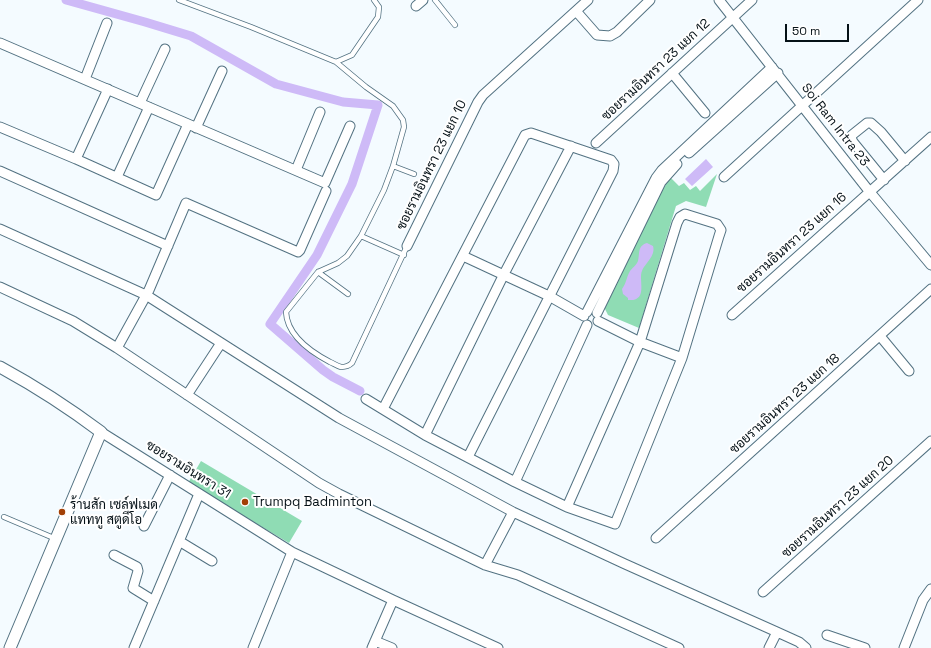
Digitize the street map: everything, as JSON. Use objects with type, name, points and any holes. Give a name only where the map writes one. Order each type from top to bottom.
[{"type":"street","points":[[416,6],[423,0]]},
{"type":"street","name":"ซอยรามอินทรา 23 แยก 10","points":[[407,246],[478,102],[483,95],[588,0]]},
{"type":"street","points":[[576,12],[597,35],[610,36],[617,32],[650,0]]},
{"type":"street","name":"Soi Ram Intra 23","points":[[720,0],[870,191],[931,265]]},
{"type":"street","name":"ซอยรามอินทรา 23 แยก 12","points":[[596,143],[752,0]]},
{"type":"street","points":[[724,177],[918,0]]},
{"type":"street","points":[[85,80],[107,23]]},
{"type":"street","points":[[0,43],[325,182],[350,126]]},
{"type":"street","points":[[118,177],[165,49]]},
{"type":"street","points":[[463,256],[549,296],[586,318],[592,326],[598,317],[647,210],[665,176],[775,70]]},
{"type":"street","points":[[515,482],[586,318],[659,174],[775,70]]},
{"type":"street","points":[[0,127],[156,194],[222,71]]},
{"type":"street","points":[[672,73],[705,113]]},
{"type":"street","points":[[76,159],[108,89]]},
{"type":"street","points":[[296,170],[320,112]]},
{"type":"street","points":[[884,180],[853,142],[851,138],[852,135],[867,123],[871,123],[905,161]]},
{"type":"street","points":[[383,409],[525,135],[532,133],[611,160],[614,164],[612,171],[468,457]]},
{"type":"street","name":"ซอยรามอินทรา 23 แยก 16","points":[[732,315],[931,137]]},
{"type":"street","points":[[425,435],[504,274],[571,146]]},
{"type":"street","points":[[0,171],[168,246]]},
{"type":"street","points":[[117,348],[146,295],[186,203],[298,252],[326,191]]},
{"type":"street","points":[[366,399],[425,435],[515,482],[567,507],[615,524],[682,358],[721,230],[717,224],[685,214],[680,217],[674,230],[640,342],[567,507]]},
{"type":"street","points":[[0,228],[146,295],[339,418],[513,512],[777,632],[800,643],[806,648]]},
{"type":"street","points":[[0,287],[73,322],[117,348],[339,494],[484,564],[518,575],[679,648]]},
{"type":"street","name":"ซอยรามอินทรา 23 แยก 18","points":[[656,538],[931,289]]},
{"type":"street","points":[[586,318],[591,311],[598,317],[640,342],[682,358]]},
{"type":"street","points":[[880,336],[909,371]]},
{"type":"street","points":[[187,395],[221,343]]},
{"type":"street","name":"ซอยรามอินทรา 31","points":[[0,367],[18,376],[76,413],[101,432],[292,552],[495,647]]},
{"type":"street","points":[[10,648],[101,432]]},
{"type":"street","name":"ซอยรามอินทรา 23 แยก 20","points":[[763,592],[931,442]]},
{"type":"street","points":[[144,526],[170,475]]},
{"type":"street","points":[[134,648],[199,494]]},
{"type":"street","points":[[484,564],[513,512]]},
{"type":"street","points":[[179,541],[212,561]]},
{"type":"street","points":[[253,648],[292,552]]},
{"type":"street","points":[[114,556],[137,567],[138,571],[134,588],[154,601]]},
{"type":"street","points":[[904,648],[923,600],[931,588]]},
{"type":"street","points":[[392,648],[374,645],[393,600]]},
{"type":"street","points":[[769,648],[777,632]]},
{"type":"street","points":[[827,635],[865,648]]},
{"type":"lane","points":[[179,0],[251,27],[336,62],[366,87],[388,101],[403,120],[404,127],[394,166],[361,236],[348,256],[338,263],[318,272],[286,312],[286,319],[298,338],[320,356],[340,367],[347,366],[352,363],[356,358],[407,246]]},
{"type":"lane","points":[[336,62],[352,55],[378,17],[379,7],[374,0]]},
{"type":"lane","points":[[435,0],[455,25]]},
{"type":"lane","points":[[394,166],[414,174]]},
{"type":"lane","points":[[361,236],[404,255]]},
{"type":"lane","points":[[318,272],[348,294]]},
{"type":"lane","points":[[4,517],[56,539]]},
{"type":"green space","points":[[717,174],[706,207],[686,201],[676,206],[639,328],[608,315],[604,307],[670,177],[679,186],[684,183],[690,190],[696,186],[700,191]]},
{"type":"green space","name":"Trumpq Badminton","points":[[201,461],[302,521],[289,543],[188,483]]},
{"type":"shaded area","points":[[706,159],[713,167],[692,186],[685,179]]},
{"type":"shaded area","points":[[647,243],[653,246],[654,250],[652,256],[642,271],[641,294],[634,300],[628,300],[628,298],[623,294],[622,289],[630,271],[638,261],[640,248]]},
{"type":"waterway","points":[[66,0],[191,36],[276,84],[343,102],[378,105],[352,184],[317,255],[270,324],[323,370],[360,391]]},
{"type":"place","name":"Trumpq Badminton","points":[[245,502]]},
{"type":"place","name":"ร้านสัก เซล์ฟเมด แทททู สตูดีโอ","points":[[62,512]]}]
